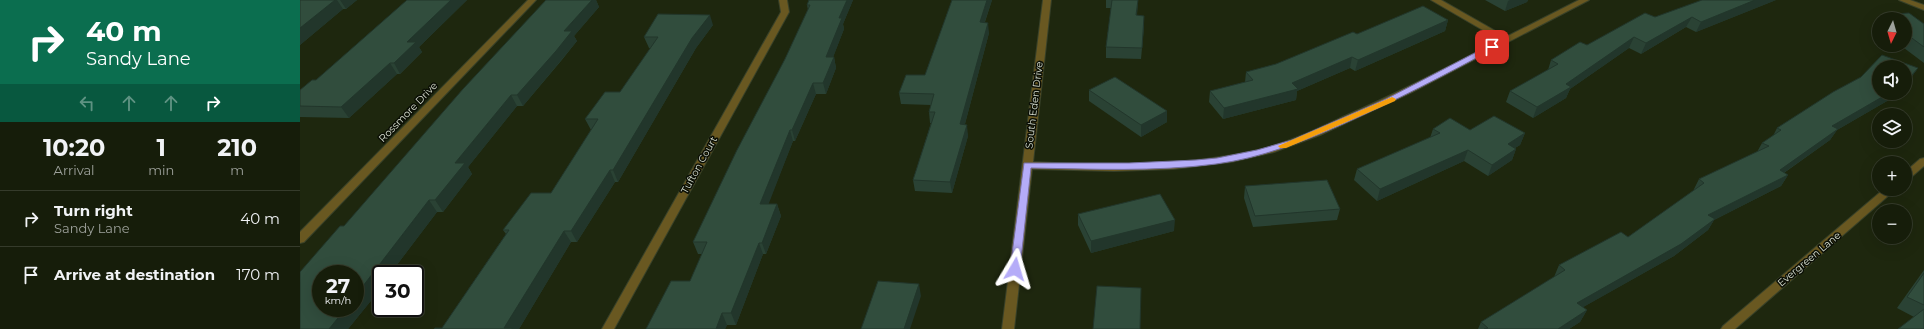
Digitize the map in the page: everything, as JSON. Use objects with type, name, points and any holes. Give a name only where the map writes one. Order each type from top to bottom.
[{"type":"street","name":"Rossmore Drive","points":[[300,239],[532,0]]},
{"type":"street","name":"Tufton Court","points":[[608,329],[785,12],[783,0]]},
{"type":"street","name":"South Eden Drive","points":[[1008,329],[1047,0]]},
{"type":"street","points":[[1435,0],[1505,40]]},
{"type":"street","points":[[1027,165],[1129,166],[1196,163],[1217,161],[1271,150],[1295,142],[1389,101],[1585,0]]},
{"type":"street","points":[[1903,0],[1924,8]]},
{"type":"street","points":[[1912,171],[1924,161]]},
{"type":"street","name":"Evergreen Lane","points":[[1727,329],[1883,196]]},
{"type":"building","points":[[300,0],[335,0],[300,28]]},
{"type":"building","points":[[407,0],[451,0],[407,42],[416,42],[394,63],[390,63],[341,107],[300,106],[300,90],[312,80],[316,80]]},
{"type":"building","points":[[546,0],[592,0],[564,31],[572,31],[556,51],[517,95],[511,95],[455,163],[465,163],[435,200],[429,200],[379,265],[372,265],[372,274],[364,285],[364,265],[312,265],[312,317],[339,317],[329,329],[300,329],[300,272],[340,226],[344,226],[463,89]]},
{"type":"building","points":[[809,0],[847,0],[839,18],[842,18],[826,57],[834,57],[823,83],[813,83],[792,130],[790,130],[760,204],[777,204],[762,243],[759,243],[731,313],[722,313],[716,329],[646,329],[671,281],[690,281],[707,242],[693,242],[737,150],[785,59],[810,5],[807,5]]},
{"type":"building","points":[[952,0],[987,0],[980,22],[988,23],[960,124],[967,125],[950,182],[913,180],[935,112],[929,112],[934,94],[899,93],[906,75],[925,75]]},
{"type":"building","points":[[1112,0],[1138,0],[1136,15],[1144,16],[1142,48],[1106,47]]},
{"type":"building","points":[[1702,0],[1755,0],[1701,22],[1692,17],[1646,43],[1634,37],[1566,84],[1571,87],[1537,107],[1510,91],[1558,64],[1551,60],[1580,42],[1587,45],[1645,13],[1655,17]]},
{"type":"building","points":[[1423,6],[1448,20],[1358,60],[1352,57],[1292,83],[1298,89],[1224,108],[1210,91],[1253,80],[1246,72],[1276,64],[1353,32],[1357,34]]},
{"type":"building","points":[[658,14],[710,15],[692,38],[613,170],[610,170],[571,231],[564,231],[504,328],[512,329],[434,329],[442,328],[509,230],[503,230],[531,193],[551,193],[598,119],[585,119],[605,92],[620,92],[658,37],[644,37]]},
{"type":"building","points":[[1912,15],[1924,24],[1924,47],[1912,38]]},
{"type":"building","points":[[1882,55],[1896,60],[1877,60]]},
{"type":"building","points":[[1872,65],[1872,100],[1877,100],[1832,126],[1838,129],[1780,170],[1788,175],[1708,215],[1715,219],[1681,244],[1577,303],[1587,310],[1558,329],[1484,329],[1488,328],[1481,322],[1565,270],[1559,265],[1621,232],[1628,237],[1704,183],[1699,179],[1769,146],[1762,143],[1781,130],[1777,128],[1833,92],[1861,77]]},
{"type":"building","points":[[1912,66],[1918,68],[1912,75]]},
{"type":"building","points":[[1115,77],[1167,111],[1141,125],[1089,90]]},
{"type":"building","points":[[1494,116],[1525,133],[1508,144],[1516,149],[1492,165],[1468,150],[1380,189],[1357,169],[1440,133],[1433,129],[1450,118],[1470,130]]},
{"type":"building","points":[[1327,180],[1340,209],[1255,216],[1245,186]]},
{"type":"building","points":[[1160,194],[1175,220],[1091,241],[1078,214]]},
{"type":"building","points":[[1924,273],[1924,305],[1907,297]]},
{"type":"building","points":[[878,281],[919,284],[904,329],[861,329]]},
{"type":"building","points":[[1097,286],[1141,288],[1140,329],[1093,329]]},
{"type":"building","points":[[1924,309],[1924,329],[1898,329]]},
{"type":"slow traffic","points":[[1283,146],[1392,99]]},
{"type":"route","points":[[1015,269],[1027,165],[1129,166],[1196,163],[1217,161],[1258,153],[1295,142],[1389,101],[1492,47]]}]
